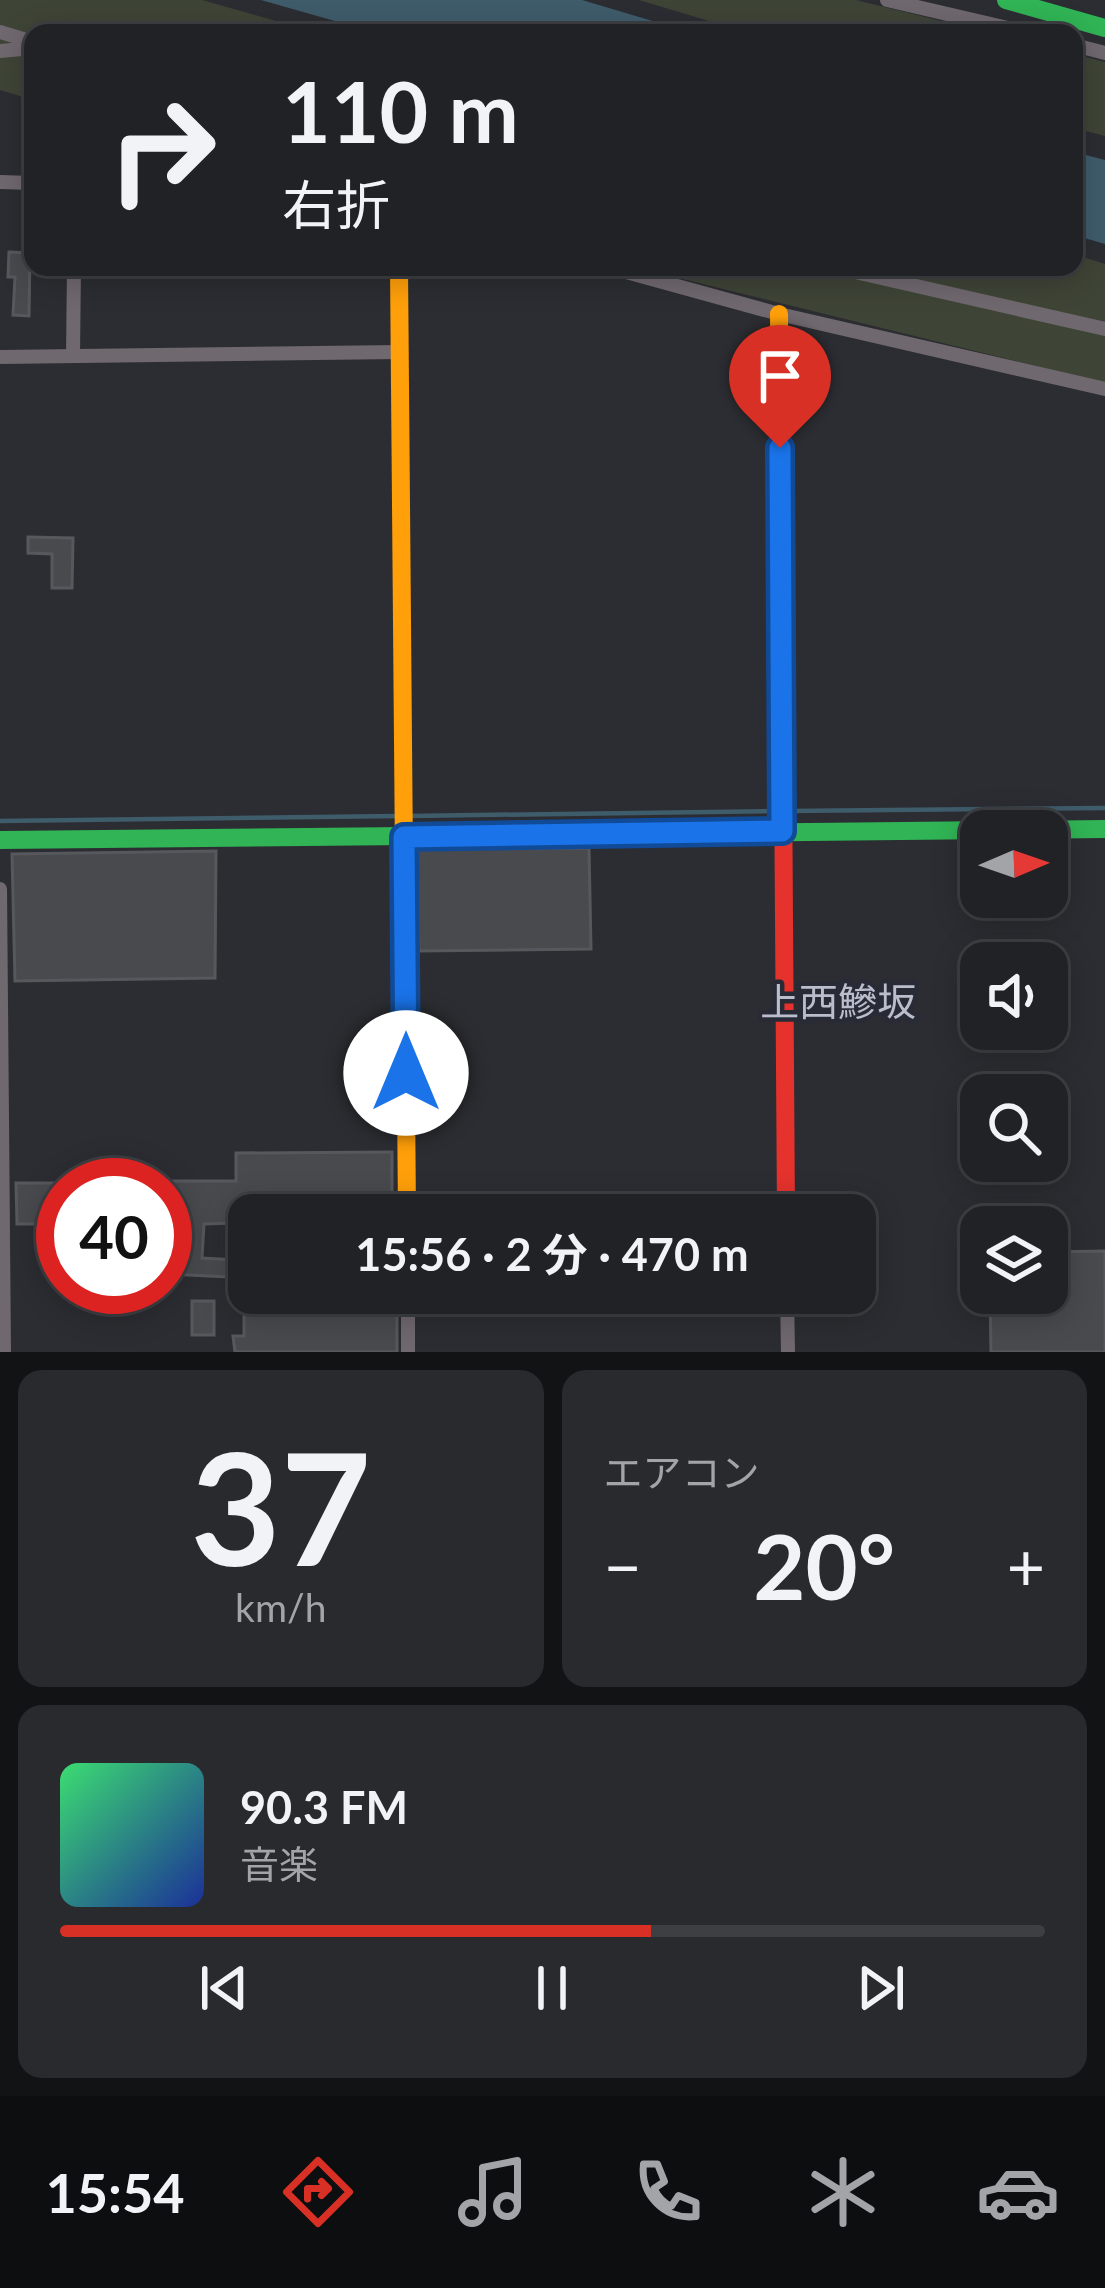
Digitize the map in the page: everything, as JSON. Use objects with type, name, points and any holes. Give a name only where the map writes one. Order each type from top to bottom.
[{"type":"street","points":[[887,0],[990,24]]},
{"type":"street","points":[[1006,0],[1105,28]]},
{"type":"street","points":[[73,356],[74,276]]},
{"type":"street","points":[[399,276],[407,1194]]},
{"type":"street","points":[[641,276],[779,314],[1105,389]]},
{"type":"street","points":[[872,276],[1105,329]]},
{"type":"street","points":[[779,314],[786,1194]]},
{"type":"street","points":[[0,357],[399,352]]},
{"type":"street","points":[[0,840],[404,823],[782,819],[1105,829]]},
{"type":"street","points":[[0,889],[4,1352]]},
{"type":"street","points":[[407,1314],[408,1352]]},
{"type":"street","points":[[788,1314],[788,1352]]},
{"type":"green space","points":[[0,0],[202,0],[286,24],[24,24],[24,97],[0,90]]},
{"type":"green space","points":[[639,0],[856,0],[953,24],[719,24]]},
{"type":"green space","points":[[1083,56],[1105,62],[1105,136],[1083,130]]},
{"type":"green space","points":[[1083,257],[1105,264],[1105,383],[671,276],[1083,276]]},
{"type":"water","points":[[261,0],[582,0],[663,24],[345,24]]},
{"type":"water","points":[[1083,154],[1105,160],[1105,244],[1083,238]]},
{"type":"building","points":[[9,252],[24,253],[24,276],[30,276],[29,316],[13,315],[15,277],[8,277]]},
{"type":"building","points":[[28,537],[73,538],[72,588],[52,588],[52,554],[28,553]]},
{"type":"building","points":[[589,848],[591,949],[419,951],[417,849]]},
{"type":"building","points":[[216,851],[215,978],[15,981],[12,854]]},
{"type":"building","points":[[392,1152],[392,1194],[228,1194],[228,1223],[204,1224],[202,1258],[228,1259],[228,1277],[192,1275],[192,1181],[236,1181],[236,1153]]},
{"type":"building","points":[[16,1183],[36,1183],[36,1224],[17,1224]]},
{"type":"building","points":[[1105,1251],[1105,1352],[991,1352],[990,1314],[1068,1314],[1068,1252]]},
{"type":"building","points":[[192,1301],[214,1301],[214,1335],[192,1335]]},
{"type":"building","points":[[244,1314],[397,1314],[397,1352],[235,1352],[233,1336],[244,1336]]},
{"type":"waterway","points":[[787,811],[1105,808]]},
{"type":"waterway","points":[[409,816],[775,811]]},
{"type":"waterway","points":[[0,821],[397,816]]},
{"type":"traffic: fast","points":[[1006,0],[1105,28]]},
{"type":"traffic: fast","points":[[0,840],[1105,829]]},
{"type":"traffic: slow","points":[[399,276],[407,1194]]},
{"type":"traffic: slow","points":[[779,314],[783,770]]},
{"type":"traffic: jam","points":[[783,770],[786,1194]]},
{"type":"district","name":"上西鰺坂","points":[[838,1001]]},
{"type":"route","points":[[406,1073],[404,837],[782,831],[780,448]]}]
